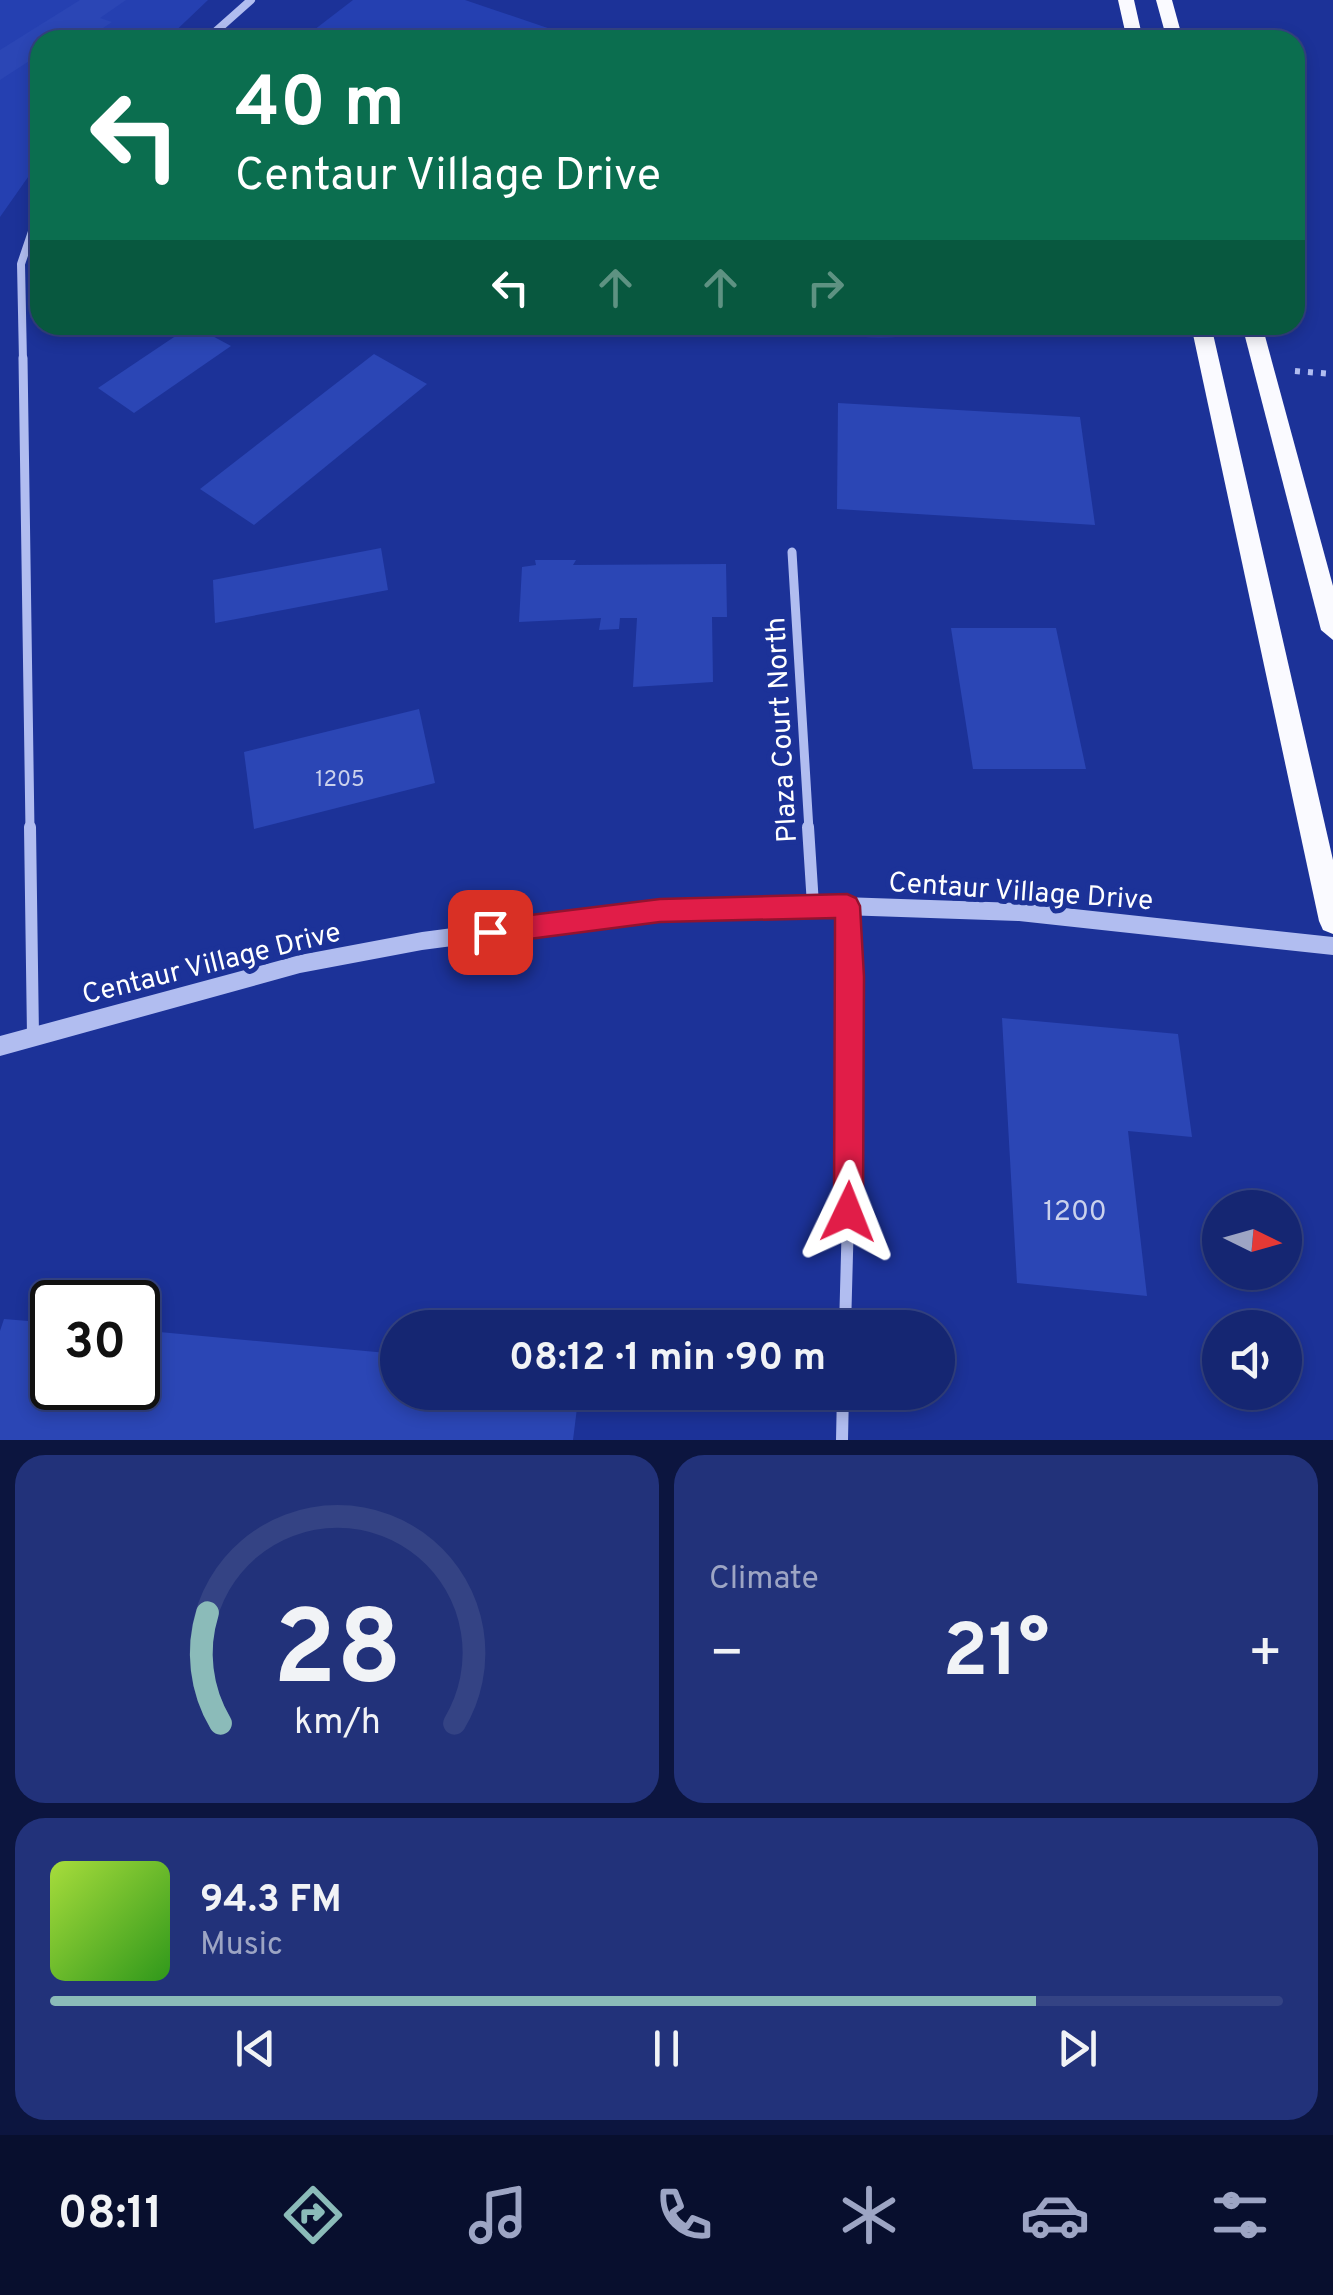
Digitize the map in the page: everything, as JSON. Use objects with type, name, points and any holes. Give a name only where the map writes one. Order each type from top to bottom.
[{"type":"main road","points":[[1126,0],[1133,30]]},
{"type":"main road","points":[[1164,0],[1172,30]]},
{"type":"main road","points":[[1204,335],[1333,921]]},
{"type":"main road","points":[[1255,335],[1333,630]]},
{"type":"street","points":[[217,30],[251,0]]},
{"type":"street","points":[[30,224],[17,268],[23,361],[34,1037]]},
{"type":"street","name":"Plaza Court North","points":[[792,552],[814,905]]},
{"type":"street","name":"Centaur Village Drive","points":[[0,1046],[300,964],[422,941],[660,910],[814,905],[1019,912],[1333,946]]},
{"type":"street","points":[[845,1310],[850,1143],[847,906]]},
{"type":"street","points":[[842,1440],[843,1410]]},
{"type":"shaded area","points":[[0,0],[208,0],[176,30],[30,30],[30,174],[0,217]]},
{"type":"shaded area","points":[[353,0],[465,0],[554,30],[314,30]]},
{"type":"shaded area","points":[[841,335],[918,335],[903,337]]},
{"type":"building","points":[[80,0],[126,0],[100,18],[112,22],[100,30],[32,30]]},
{"type":"building","points":[[30,31],[30,60],[0,80],[0,50]]},
{"type":"building","points":[[177,335],[211,335],[231,346],[134,413],[98,388]]},
{"type":"building","points":[[374,354],[427,384],[254,525],[200,489]]},
{"type":"building","points":[[838,403],[1080,417],[1095,525],[837,509]]},
{"type":"building","points":[[381,548],[388,590],[215,623],[213,580]]},
{"type":"building","points":[[535,560],[576,560],[573,565],[726,564],[727,617],[712,617],[713,682],[633,687],[637,618],[620,618],[619,629],[599,630],[601,618],[519,622],[522,567],[536,565]]},
{"type":"building","points":[[951,628],[1056,628],[1086,769],[973,769]]},
{"type":"building","points":[[419,709],[435,783],[254,829],[244,752]]},
{"type":"building","points":[[1002,1018],[1178,1034],[1192,1137],[1128,1131],[1147,1296],[1017,1283]]},
{"type":"building","points":[[4,1319],[30,1321],[30,1410],[160,1410],[160,1332],[380,1352],[380,1410],[577,1410],[573,1440],[0,1440],[0,1331]]},
{"type":"route","points":[[490,932],[660,910],[847,906],[851,977],[848,1212]]}]
